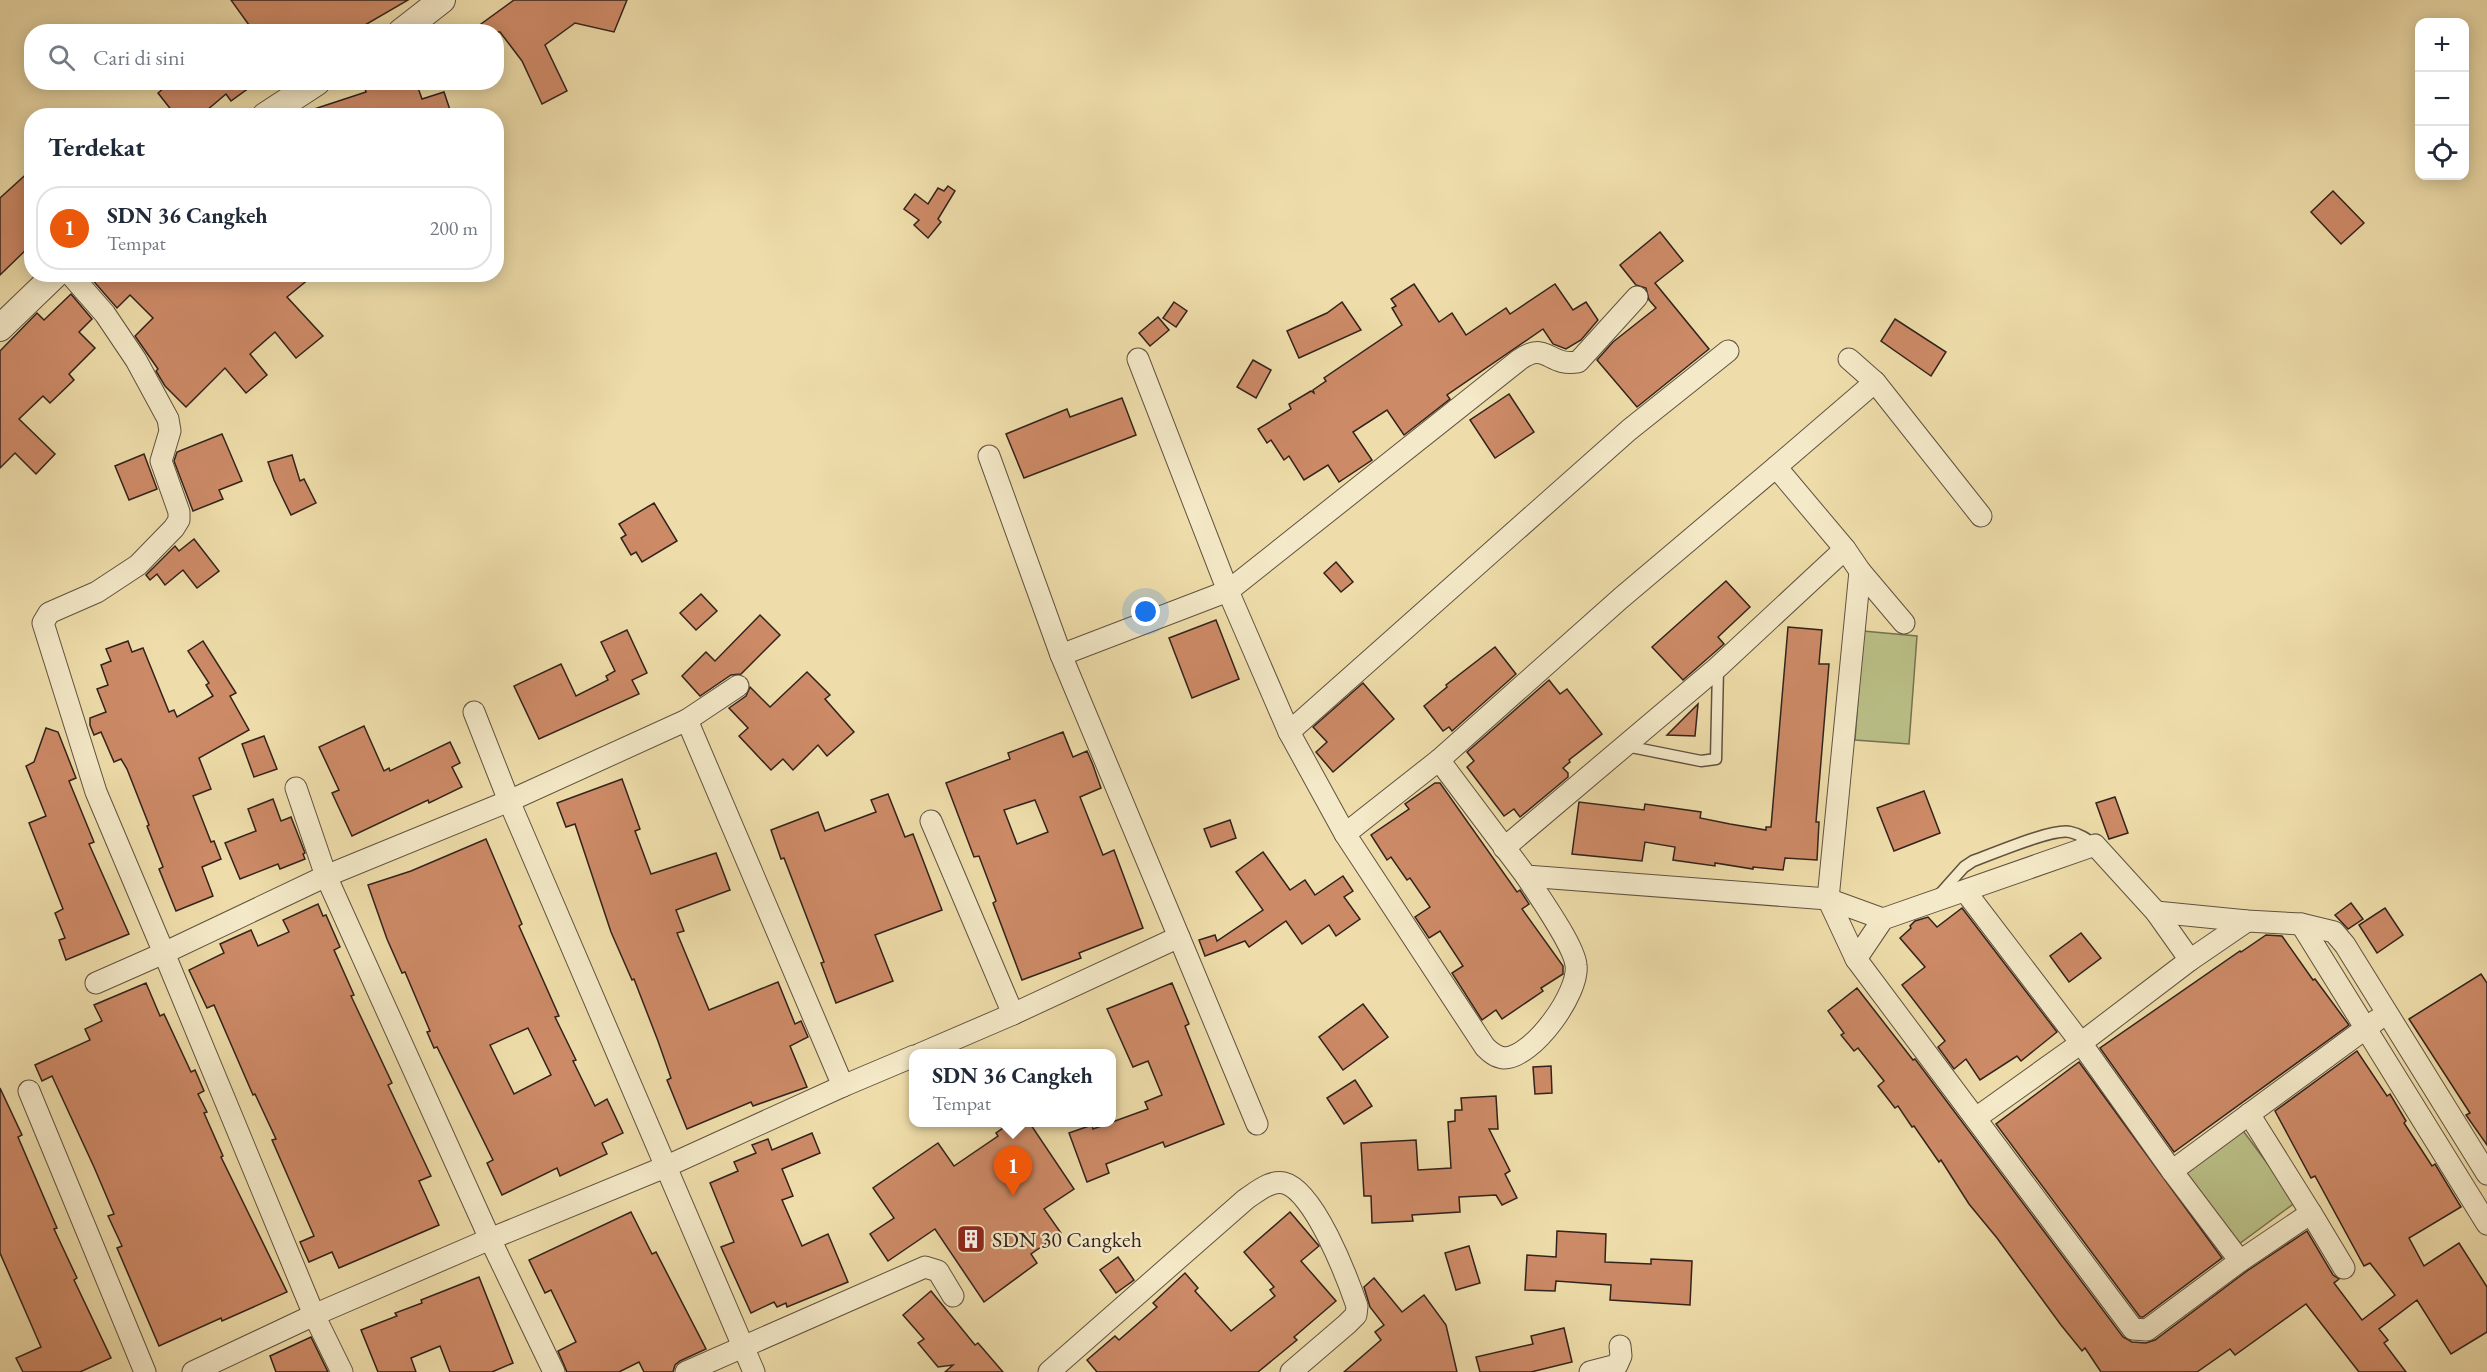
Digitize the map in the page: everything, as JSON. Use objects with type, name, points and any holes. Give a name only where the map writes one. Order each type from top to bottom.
[{"type":"street","points":[[411,24],[442,0]]},
{"type":"street","points":[[277,108],[305,90]]},
{"type":"street","points":[[0,328],[48,282]]},
{"type":"street","points":[[77,282],[105,314],[136,360],[169,424],[161,461],[179,512],[174,528],[138,565],[97,592],[49,613],[43,623],[96,792],[314,1315],[342,1372]]},
{"type":"street","points":[[1061,655],[1228,591],[1529,352],[1537,351],[1562,363],[1578,362],[1585,357],[1637,297]]},
{"type":"street","points":[[1289,732],[1629,430],[1728,351]]},
{"type":"street","points":[[1138,359],[1228,591],[1289,732],[1345,834],[1485,1047],[1493,1055],[1502,1058],[1521,1053],[1548,1028],[1576,980],[1574,954],[1526,876],[1439,760]]},
{"type":"street","points":[[1849,359],[1875,382],[1981,516]]},
{"type":"street","points":[[1345,834],[1439,760],[1621,598],[1875,382]]},
{"type":"street","points":[[989,456],[1061,655],[1257,1124]]},
{"type":"street","points":[[1776,467],[1904,623]]},
{"type":"street","points":[[1504,848],[1718,668],[1845,549]]},
{"type":"street","points":[[1860,571],[1828,899],[1856,959],[2133,1329],[2147,1330],[2240,1261],[2311,1213]]},
{"type":"street","points":[[96,983],[326,876],[509,801],[687,720],[738,686]]},
{"type":"street","points":[[474,711],[509,801],[754,1372]]},
{"type":"street","points":[[687,720],[843,1086]]},
{"type":"street","points":[[296,788],[326,876],[490,1239],[554,1372]]},
{"type":"street","points":[[931,821],[1013,1014]]},
{"type":"street","points":[[1856,959],[1883,919],[2095,845],[2156,912],[2190,960]]},
{"type":"street","points":[[1526,876],[1828,899],[1883,919]]},
{"type":"street","points":[[1965,891],[2081,1043],[2172,1171],[2240,1261]]},
{"type":"street","points":[[2156,912],[2301,924],[2328,929],[2339,937],[2487,1174]]},
{"type":"street","points":[[1976,1118],[2081,1043],[2190,960],[2247,921]]},
{"type":"street","points":[[2301,924],[2487,1224]]},
{"type":"street","points":[[930,1049],[1013,1014],[1179,937]]},
{"type":"street","points":[[2172,1171],[2386,1013]]},
{"type":"street","points":[[194,1372],[314,1315],[665,1167],[909,1058]]},
{"type":"street","points":[[29,1091],[145,1372]]},
{"type":"street","points":[[2250,1114],[2344,1268]]},
{"type":"street","points":[[1049,1372],[1246,1199],[1270,1184],[1283,1183],[1298,1190],[1325,1229],[1358,1305],[1357,1312],[1351,1319],[1291,1372]]},
{"type":"street","points":[[686,1372],[925,1267],[938,1271],[953,1296]]},
{"type":"street","points":[[1590,1372],[1617,1365],[1621,1356],[1620,1346]]},
{"type":"lane","points":[[1626,746],[1701,761],[1716,759],[1718,668]]},
{"type":"lane","points":[[1935,900],[1964,867],[1973,861],[2016,846],[2064,831],[2085,837],[2095,845]]},
{"type":"green space","points":[[1863,631],[1917,636],[1909,744],[1855,740]]},
{"type":"green space","points":[[2241,1128],[2296,1202],[2239,1244],[2184,1170]]},
{"type":"building","points":[[231,0],[408,0],[367,24],[248,24]]},
{"type":"building","points":[[514,0],[627,0],[614,32],[575,23],[545,45],[567,91],[542,104],[522,61],[504,37],[504,24],[481,24]]},
{"type":"building","points":[[162,90],[246,90],[231,101],[226,94],[209,108],[170,108],[158,93]]},
{"type":"building","points":[[366,90],[419,90],[422,99],[444,92],[449,108],[317,108],[366,92]]},
{"type":"building","points":[[24,176],[24,252],[0,275],[0,198]]},
{"type":"building","points":[[948,186],[955,191],[938,219],[941,222],[928,238],[914,225],[919,220],[904,209],[915,194],[928,204],[938,188],[944,191]]},
{"type":"building","points":[[2333,191],[2364,223],[2341,244],[2311,212]]},
{"type":"building","points":[[1660,232],[1683,261],[1655,283],[1709,349],[1637,407],[1597,360],[1613,342],[1656,308],[1649,300],[1646,288],[1636,285],[1620,265]]},
{"type":"building","points":[[94,282],[305,282],[287,297],[323,336],[296,358],[275,332],[250,354],[267,375],[246,393],[225,368],[186,407],[165,386],[156,371],[158,369],[135,336],[153,318],[130,295],[117,308]]},
{"type":"building","points":[[1414,284],[1439,322],[1452,313],[1466,335],[1506,308],[1510,314],[1555,284],[1573,310],[1586,302],[1598,320],[1581,340],[1566,349],[1553,344],[1543,329],[1447,395],[1450,399],[1404,435],[1387,410],[1353,432],[1372,460],[1339,482],[1328,465],[1304,480],[1289,456],[1284,460],[1271,440],[1267,443],[1258,429],[1291,409],[1289,404],[1311,391],[1314,393],[1313,390],[1326,381],[1324,378],[1402,325],[1392,308],[1396,306],[1391,299]]},
{"type":"building","points":[[71,294],[92,319],[79,332],[95,348],[69,374],[74,380],[50,403],[43,396],[19,419],[55,454],[36,474],[15,453],[0,468],[0,351],[37,313],[44,320]]},
{"type":"building","points":[[1174,302],[1187,311],[1176,327],[1163,318]]},
{"type":"building","points":[[1342,302],[1361,330],[1299,358],[1287,331],[1327,313]]},
{"type":"building","points":[[1158,317],[1169,330],[1150,346],[1139,333]]},
{"type":"building","points":[[1895,319],[1946,352],[1931,376],[1881,341]]},
{"type":"building","points":[[1253,360],[1271,370],[1256,398],[1237,387]]},
{"type":"building","points":[[1509,394],[1534,432],[1495,458],[1470,420]]},
{"type":"building","points":[[1122,398],[1136,435],[1024,478],[1006,434],[1067,409],[1070,417]]},
{"type":"building","points":[[222,434],[242,481],[219,490],[223,499],[193,511],[174,461],[177,452]]},
{"type":"building","points":[[144,454],[157,489],[129,500],[115,466]]},
{"type":"building","points":[[292,455],[300,481],[304,479],[316,503],[291,515],[268,462]]},
{"type":"building","points":[[654,503],[677,541],[642,562],[636,552],[631,555],[621,538],[626,535],[619,524]]},
{"type":"building","points":[[194,539],[219,571],[197,588],[183,570],[165,585],[157,574],[150,580],[146,575],[175,546],[179,551]]},
{"type":"building","points":[[1336,562],[1353,582],[1341,592],[1324,573]]},
{"type":"building","points":[[1726,581],[1750,607],[1718,637],[1724,644],[1683,680],[1652,647]]},
{"type":"building","points":[[701,594],[717,611],[696,630],[680,613]]},
{"type":"building","points":[[760,615],[780,635],[741,674],[731,675],[700,696],[682,676],[706,652],[715,661]]},
{"type":"building","points":[[1216,620],[1239,679],[1192,698],[1169,638]]},
{"type":"building","points":[[1788,627],[1822,630],[1819,664],[1829,664],[1816,822],[1819,822],[1817,860],[1785,858],[1783,870],[1753,867],[1753,869],[1715,863],[1715,866],[1673,860],[1675,847],[1645,842],[1642,861],[1572,854],[1579,802],[1644,810],[1645,804],[1701,812],[1700,818],[1730,824],[1766,830],[1766,827],[1771,827]]},
{"type":"building","points":[[627,630],[647,673],[632,680],[639,694],[539,739],[514,686],[561,664],[576,696],[608,680],[606,676],[615,671],[601,642]]},
{"type":"building","points":[[128,641],[132,652],[143,648],[169,712],[174,710],[177,717],[213,696],[206,685],[209,683],[188,651],[203,641],[236,693],[230,696],[249,730],[199,758],[211,789],[193,796],[211,842],[214,841],[221,859],[202,867],[213,896],[176,911],[159,869],[163,867],[147,826],[149,825],[127,769],[121,759],[114,762],[101,732],[94,735],[90,725],[90,718],[106,712],[97,689],[108,685],[101,665],[111,661],[106,649]]},
{"type":"building","points":[[1495,647],[1516,674],[1452,731],[1449,727],[1443,731],[1424,706],[1447,687],[1446,685]]},
{"type":"building","points":[[807,672],[830,695],[825,699],[854,732],[827,756],[818,745],[793,770],[783,759],[771,770],[739,736],[748,728],[729,708],[746,696],[750,687],[770,707]]},
{"type":"building","points":[[1549,680],[1560,694],[1567,689],[1602,734],[1569,760],[1570,762],[1563,768],[1568,773],[1568,777],[1520,817],[1514,809],[1504,816],[1467,767],[1474,761],[1467,752]]},
{"type":"building","points":[[1363,683],[1394,719],[1333,772],[1316,752],[1327,742],[1313,727]]},
{"type":"building","points":[[1698,704],[1695,736],[1667,735]]},
{"type":"building","points":[[364,726],[384,771],[389,768],[390,771],[450,742],[460,763],[452,767],[462,787],[429,803],[428,800],[352,836],[332,793],[339,790],[319,747]]},
{"type":"building","points":[[46,728],[58,732],[76,778],[69,781],[94,842],[89,844],[129,934],[66,960],[59,940],[65,938],[55,913],[63,909],[29,823],[46,816],[26,766],[34,762]]},
{"type":"building","points":[[1063,732],[1073,757],[1087,751],[1101,788],[1080,797],[1103,855],[1114,850],[1143,928],[1079,953],[1081,958],[1022,980],[993,903],[996,901],[979,856],[974,857],[946,783],[1010,759],[1008,753]],"holes":[[[1035,800],[1048,832],[1017,844],[1004,810]]]},
{"type":"building","points":[[264,736],[277,769],[254,777],[242,744]]},
{"type":"building","points":[[622,779],[640,829],[635,831],[651,874],[716,853],[730,890],[676,910],[684,931],[677,933],[709,1010],[778,982],[795,1024],[801,1021],[808,1037],[790,1046],[807,1087],[753,1106],[751,1102],[687,1129],[667,1080],[671,1078],[658,1041],[634,979],[632,980],[611,932],[575,824],[566,827],[557,803]]},
{"type":"building","points":[[1435,783],[1440,783],[1517,892],[1520,890],[1529,904],[1522,909],[1563,966],[1563,974],[1541,988],[1543,991],[1502,1019],[1496,1010],[1482,1020],[1452,973],[1463,966],[1440,931],[1429,938],[1415,917],[1430,907],[1410,878],[1407,880],[1391,857],[1387,860],[1371,835],[1409,809],[1405,804]]},
{"type":"building","points":[[1924,791],[1940,833],[1894,851],[1877,808]]},
{"type":"building","points":[[888,794],[905,837],[913,834],[942,910],[875,935],[893,981],[836,1003],[821,963],[824,962],[771,830],[818,812],[825,831],[876,812],[871,800]]},
{"type":"building","points":[[2115,797],[2128,833],[2109,839],[2096,803]]},
{"type":"building","points":[[273,799],[281,821],[291,817],[305,853],[303,854],[305,859],[280,869],[278,864],[240,879],[225,843],[256,831],[248,809]]},
{"type":"building","points":[[1230,820],[1236,838],[1211,847],[1204,829]]},
{"type":"building","points":[[486,839],[522,924],[519,926],[559,1016],[555,1017],[576,1060],[573,1061],[595,1106],[607,1099],[623,1133],[602,1143],[607,1154],[560,1176],[557,1168],[502,1195],[487,1163],[493,1160],[437,1047],[434,1048],[427,1032],[430,1031],[405,972],[402,973],[387,939],[368,885],[411,871]],"holes":[[[528,1028],[551,1075],[514,1094],[490,1045]]]},
{"type":"building","points":[[1263,852],[1290,890],[1305,880],[1315,895],[1343,876],[1353,891],[1344,897],[1360,919],[1336,936],[1329,925],[1302,944],[1286,921],[1249,947],[1245,941],[1205,956],[1199,940],[1215,935],[1217,941],[1263,910],[1236,872]]},
{"type":"building","points":[[2351,903],[2363,919],[2348,929],[2335,915]]},
{"type":"building","points":[[318,904],[323,916],[326,915],[340,947],[334,950],[354,995],[351,996],[392,1083],[388,1085],[431,1176],[419,1181],[439,1225],[339,1268],[332,1252],[309,1262],[300,1242],[314,1236],[272,1140],[276,1139],[255,1094],[253,1095],[214,1005],[207,1008],[189,970],[224,953],[220,944],[251,930],[258,946],[289,932],[283,920]]},
{"type":"building","points":[[1962,908],[2057,1032],[2021,1061],[2017,1056],[1980,1080],[1966,1059],[1954,1069],[1938,1047],[1945,1041],[1902,985],[1925,967],[1900,938],[1915,921],[1928,917],[1937,927]]},
{"type":"building","points":[[2385,908],[2403,935],[2377,953],[2359,925]]},
{"type":"building","points":[[2081,933],[2101,958],[2069,982],[2050,956]]},
{"type":"building","points":[[2266,935],[2282,936],[2349,1025],[2174,1152],[2100,1048]]},
{"type":"building","points":[[2481,974],[2487,983],[2487,1145],[2466,1115],[2470,1113],[2409,1019]]},
{"type":"building","points":[[146,983],[160,1016],[164,1014],[191,1072],[195,1070],[204,1091],[198,1094],[207,1112],[204,1113],[223,1156],[221,1157],[287,1292],[159,1346],[117,1248],[122,1246],[108,1216],[114,1214],[94,1167],[52,1076],[42,1081],[35,1065],[90,1040],[85,1029],[102,1021],[94,1005]]},
{"type":"building","points":[[1172,983],[1189,1024],[1185,1026],[1224,1124],[1165,1147],[1163,1142],[1106,1164],[1109,1173],[1087,1182],[1069,1133],[1086,1127],[1093,1129],[1116,1127],[1116,1121],[1148,1109],[1145,1102],[1162,1095],[1148,1061],[1133,1067],[1107,1009]]},
{"type":"building","points":[[1857,988],[1913,1060],[1915,1059],[2123,1337],[2132,1342],[2146,1343],[2155,1340],[2247,1271],[2307,1231],[2333,1275],[2339,1279],[2334,1283],[2362,1320],[2395,1295],[2370,1263],[2364,1266],[2315,1176],[2311,1178],[2275,1111],[2357,1051],[2387,1096],[2390,1094],[2406,1121],[2404,1123],[2432,1166],[2435,1164],[2461,1207],[2409,1238],[2424,1266],[2459,1243],[2487,1287],[2487,1332],[2451,1354],[2417,1300],[2379,1329],[2388,1340],[2384,1343],[2406,1372],[2359,1372],[2306,1304],[2235,1355],[2230,1349],[2197,1372],[2101,1372],[2085,1348],[2082,1351],[2061,1325],[1969,1204],[1941,1160],[1939,1162],[1898,1106],[1895,1108],[1878,1086],[1884,1081],[1858,1048],[1854,1051],[1841,1035],[1844,1033],[1828,1011]]},
{"type":"building","points":[[1363,1004],[1388,1037],[1343,1070],[1319,1037]]},
{"type":"building","points":[[2079,1062],[2222,1258],[2143,1317],[2140,1317],[1996,1124]]},
{"type":"building","points":[[1551,1066],[1552,1093],[1535,1094],[1533,1067]]},
{"type":"building","points":[[1355,1080],[1372,1106],[1344,1124],[1327,1098]]},
{"type":"building","points":[[0,1088],[22,1135],[18,1137],[57,1228],[54,1229],[77,1278],[74,1280],[111,1358],[80,1372],[23,1372],[16,1358],[41,1347],[0,1253]]},
{"type":"building","points":[[1496,1096],[1498,1129],[1489,1129],[1510,1171],[1505,1174],[1517,1198],[1502,1205],[1496,1195],[1459,1197],[1460,1212],[1412,1215],[1413,1221],[1372,1223],[1371,1196],[1364,1196],[1361,1143],[1416,1140],[1418,1170],[1451,1168],[1448,1122],[1455,1121],[1455,1110],[1462,1110],[1461,1098]]},
{"type":"building","points":[[1005,1127],[1032,1127],[1074,1189],[1044,1209],[1061,1233],[1031,1254],[1037,1263],[984,1302],[935,1229],[888,1261],[870,1234],[894,1218],[873,1188],[938,1143],[954,1166],[998,1136],[996,1133]]},
{"type":"building","points":[[812,1133],[820,1153],[782,1169],[793,1196],[782,1200],[802,1246],[828,1234],[848,1282],[787,1307],[786,1303],[777,1307],[774,1302],[751,1313],[721,1247],[734,1242],[710,1183],[738,1171],[734,1162],[756,1153],[752,1145],[768,1139],[772,1150]]},
{"type":"building","points":[[631,1212],[652,1254],[656,1252],[706,1349],[680,1361],[675,1365],[673,1372],[644,1372],[639,1362],[619,1372],[567,1372],[558,1351],[576,1342],[551,1290],[545,1293],[529,1260]]},
{"type":"building","points":[[1290,1212],[1319,1246],[1301,1261],[1336,1301],[1294,1337],[1297,1340],[1258,1372],[1097,1372],[1087,1360],[1115,1336],[1119,1340],[1157,1307],[1153,1303],[1185,1273],[1198,1288],[1195,1291],[1231,1331],[1275,1296],[1270,1290],[1274,1287],[1244,1252]]},
{"type":"building","points":[[1557,1231],[1606,1234],[1605,1262],[1651,1264],[1651,1259],[1692,1261],[1690,1305],[1610,1300],[1611,1285],[1556,1281],[1555,1291],[1525,1290],[1527,1255],[1556,1257]]},
{"type":"building","points":[[1469,1246],[1480,1283],[1456,1290],[1445,1253]]},
{"type":"building","points":[[1118,1257],[1134,1280],[1116,1293],[1100,1270]]},
{"type":"building","points":[[479,1277],[513,1363],[492,1372],[450,1372],[440,1346],[411,1358],[416,1372],[378,1372],[361,1330],[397,1316],[395,1313],[422,1303],[421,1300]]},
{"type":"building","points":[[1374,1278],[1402,1312],[1424,1295],[1446,1325],[1457,1372],[1344,1372],[1381,1340],[1375,1332],[1384,1325],[1370,1307],[1364,1287]]},
{"type":"building","points":[[931,1291],[975,1345],[978,1343],[1003,1372],[945,1372],[953,1365],[938,1367],[918,1343],[924,1339],[903,1315]]},
{"type":"building","points":[[1564,1328],[1572,1362],[1531,1372],[1480,1372],[1476,1357],[1533,1344],[1531,1336]]},
{"type":"building","points":[[311,1337],[328,1372],[276,1372],[270,1356]]},
{"type":"place","name":"SDN 36 Cangkeh","points":[[1013,1196]]},
{"type":"place","name":"SDN 30 Cangkeh","points":[[971,1239]]}]
